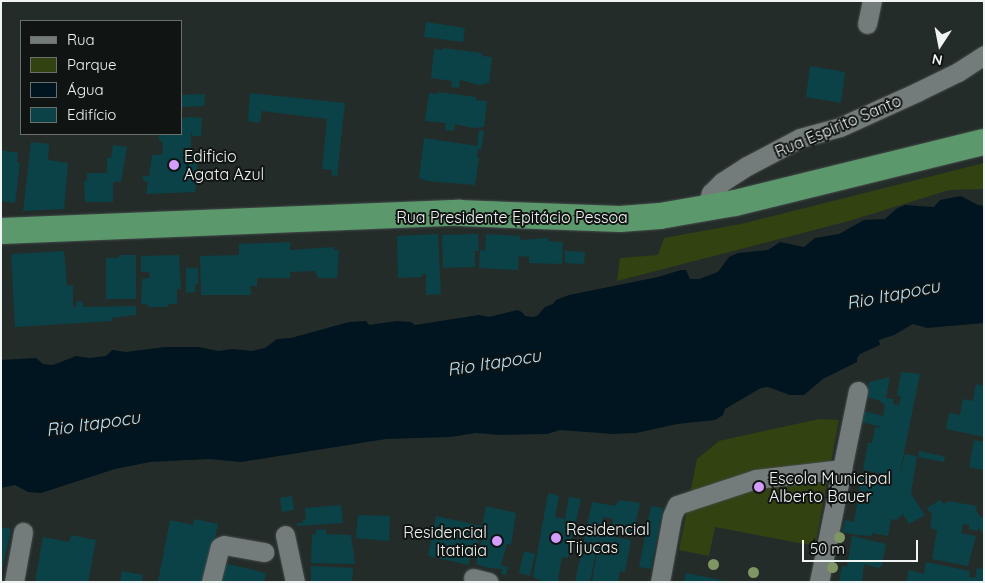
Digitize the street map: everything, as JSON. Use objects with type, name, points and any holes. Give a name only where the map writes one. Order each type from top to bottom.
[{"type":"highway","name":"Rua Presidente Epitácio Pessoa","points":[[1,231],[459,213],[620,219],[660,216],[706,209],[984,142]]},
{"type":"street","points":[[867,24],[872,1]]},
{"type":"street","name":"Rua Espirito Santo","points":[[706,209],[711,193],[722,182],[747,166],[800,138],[840,127],[917,92],[958,72],[984,55]]},
{"type":"street","points":[[819,582],[858,391]]},
{"type":"street","points":[[660,582],[672,516],[677,505],[756,479],[842,469]]},
{"type":"street","points":[[14,582],[23,532]]},
{"type":"street","points":[[285,535],[295,582]]},
{"type":"street","points":[[211,582],[220,547],[224,545],[264,552]]},
{"type":"green space","points":[[984,163],[984,189],[949,190],[849,221],[617,281],[620,258],[658,255],[664,238],[741,224]]},
{"type":"green space","name":"Escola Municipal Alberto Bauer","points":[[819,419],[839,420],[815,546],[715,527],[709,556],[679,550],[697,459],[719,441]]},
{"type":"water","name":"Rio Itapocu","points":[[961,196],[984,206],[984,323],[927,328],[913,324],[894,335],[879,340],[880,345],[860,354],[857,362],[823,379],[804,395],[790,395],[768,387],[761,388],[725,409],[723,415],[715,420],[677,424],[636,433],[613,434],[560,430],[547,434],[500,435],[476,433],[450,437],[386,439],[241,462],[209,459],[150,462],[115,469],[41,493],[28,492],[15,485],[1,488],[1,360],[36,358],[43,364],[53,365],[76,356],[90,358],[106,356],[112,350],[126,352],[165,347],[199,347],[218,351],[232,349],[252,351],[265,348],[277,339],[291,338],[349,322],[366,321],[369,325],[397,321],[411,322],[415,325],[479,315],[489,317],[517,310],[525,316],[534,317],[556,300],[569,295],[658,277],[681,270],[686,270],[690,279],[699,279],[718,272],[729,257],[738,253],[768,250],[780,242],[804,247],[815,238],[839,234],[864,220],[885,219],[896,209],[905,205],[934,207],[940,200]]},
{"type":"building","points":[[426,22],[465,28],[463,42],[424,37]]},
{"type":"building","points":[[443,48],[482,53],[482,56],[492,57],[489,83],[479,85],[460,80],[459,88],[451,87],[452,81],[431,78],[434,49],[443,50]]},
{"type":"building","points":[[810,66],[845,72],[841,103],[806,97]]},
{"type":"building","points":[[438,92],[476,97],[476,100],[487,101],[484,127],[473,128],[455,124],[454,131],[445,130],[446,123],[425,121],[429,93],[438,94]]},
{"type":"building","points":[[250,93],[345,103],[337,176],[331,175],[332,170],[322,169],[327,119],[262,111],[260,123],[248,121]]},
{"type":"building","points":[[205,94],[204,106],[182,107],[182,95]]},
{"type":"building","name":"Edificio Agata Azul","points":[[202,118],[201,136],[193,136],[191,131],[191,148],[182,148],[183,152],[199,151],[195,192],[146,194],[148,182],[143,181],[143,176],[149,176],[152,155],[161,155],[163,152],[162,141],[159,141],[159,135],[182,135],[182,119]]},
{"type":"building","points":[[479,130],[484,131],[481,150],[478,149],[477,157],[479,158],[475,185],[427,181],[419,178],[424,138],[477,146]]},
{"type":"building","points":[[31,142],[49,144],[48,160],[68,163],[64,209],[23,211]]},
{"type":"building","points":[[113,145],[127,147],[121,182],[113,182],[113,202],[85,202],[84,181],[87,181],[87,173],[107,173],[107,158],[111,158]]},
{"type":"building","points":[[1,150],[18,153],[17,162],[20,163],[15,203],[1,201]]},
{"type":"building","points":[[438,234],[441,294],[426,295],[426,274],[422,274],[422,277],[398,278],[397,236]]},
{"type":"building","points":[[478,234],[479,251],[475,251],[475,267],[443,268],[442,235]]},
{"type":"building","points":[[486,234],[520,236],[520,240],[548,238],[548,241],[563,242],[562,264],[529,263],[529,257],[519,256],[518,270],[479,268],[480,250],[485,251]]},
{"type":"building","points":[[290,242],[290,250],[334,247],[334,250],[339,250],[337,278],[318,278],[315,271],[290,272],[290,278],[257,278],[257,286],[250,286],[251,295],[201,295],[200,256],[239,255],[239,244]]},
{"type":"building","points":[[64,251],[67,286],[73,285],[73,307],[76,307],[76,302],[82,301],[83,307],[136,306],[136,315],[112,318],[112,321],[15,327],[11,254]]},
{"type":"building","points":[[565,251],[585,252],[584,264],[565,263]]},
{"type":"building","points":[[119,255],[136,255],[136,299],[106,299],[106,258],[119,258]]},
{"type":"building","points":[[179,255],[181,289],[177,289],[177,304],[168,304],[168,307],[148,307],[147,304],[141,304],[142,279],[150,278],[149,272],[141,272],[141,256]]},
{"type":"building","points":[[186,268],[198,268],[198,284],[195,284],[195,292],[186,293]]},
{"type":"building","points":[[901,372],[920,374],[899,477],[905,454],[917,456],[911,494],[925,515],[909,524],[903,514],[896,520],[891,519],[888,536],[872,533],[872,536],[858,535],[842,532],[845,520],[854,522],[862,475],[882,478],[883,474],[863,470],[868,443],[872,443],[875,427],[881,427],[862,422],[864,411],[883,416],[885,405],[878,400],[867,397],[869,382],[890,377],[886,398],[894,399],[893,404],[899,405],[901,396],[897,395]]},
{"type":"building","points":[[976,384],[984,386],[984,437],[946,429],[949,413],[960,415],[963,399],[973,401]]},
{"type":"building","points":[[974,440],[984,442],[984,470],[969,467]]},
{"type":"building","points":[[919,451],[943,456],[945,457],[944,462],[918,457]]},
{"type":"building","name":"Residencial Tijucas","points":[[548,493],[559,496],[555,517],[565,519],[569,497],[581,499],[576,522],[566,520],[565,524],[574,526],[568,558],[562,557],[558,580],[564,582],[545,582],[533,577]]},
{"type":"building","points":[[292,496],[294,510],[282,512],[280,498]]},
{"type":"building","points":[[619,500],[640,503],[633,535],[611,530],[613,519],[603,517],[590,582],[575,582],[592,502],[615,506]]},
{"type":"building","points":[[940,500],[944,504],[948,501],[977,506],[976,510],[981,518],[984,516],[984,534],[978,528],[977,531],[969,529],[969,525],[963,524],[961,533],[976,536],[968,566],[932,559],[937,530],[930,528],[932,515],[927,508]]},
{"type":"building","points":[[341,505],[343,523],[297,526],[297,523],[303,523],[303,520],[306,520],[305,508]]},
{"type":"building","points":[[486,506],[516,513],[511,545],[507,544],[501,566],[508,567],[506,575],[501,574],[502,569],[476,564],[482,538],[480,538],[481,531],[475,558],[470,557],[469,565],[428,556],[436,516],[482,526]]},
{"type":"building","points":[[651,506],[663,508],[651,569],[639,567]]},
{"type":"building","points":[[358,515],[390,516],[389,541],[356,538]]},
{"type":"building","points":[[194,519],[218,524],[206,582],[158,582],[170,520],[193,525]]},
{"type":"building","points":[[1,527],[11,529],[2,570],[1,570]]},
{"type":"building","points":[[326,529],[326,534],[351,535],[355,564],[311,563],[312,535],[316,534],[316,530]]},
{"type":"building","points":[[600,534],[631,540],[625,572],[620,571],[618,582],[592,582]]},
{"type":"building","points":[[71,535],[96,540],[88,582],[35,582],[43,537],[69,542]]},
{"type":"building","points":[[852,536],[886,544],[882,565],[879,568],[864,564],[862,582],[839,582],[842,566],[847,567]]},
{"type":"building","points":[[524,551],[535,554],[530,576],[519,573]]},
{"type":"building","points":[[926,562],[970,571],[969,577],[975,578],[977,568],[984,569],[984,582],[906,582],[909,570],[924,574]]},
{"type":"building","points":[[224,563],[266,573],[264,582],[220,582]]},
{"type":"building","points":[[311,566],[353,568],[352,582],[311,582]]},
{"type":"building","points":[[122,571],[143,575],[142,582],[120,582]]},
{"type":"building","points":[[686,573],[725,581],[725,582],[684,582]]},
{"type":"place","name":"Edificio Agata Azul","points":[[174,165]]},
{"type":"place","name":"Escola Municipal Alberto Bauer","points":[[759,487]]},
{"type":"place","name":"Residencial Tijucas","points":[[556,538]]},
{"type":"place","name":"Residencial Itatiaia","points":[[497,541]]}]
